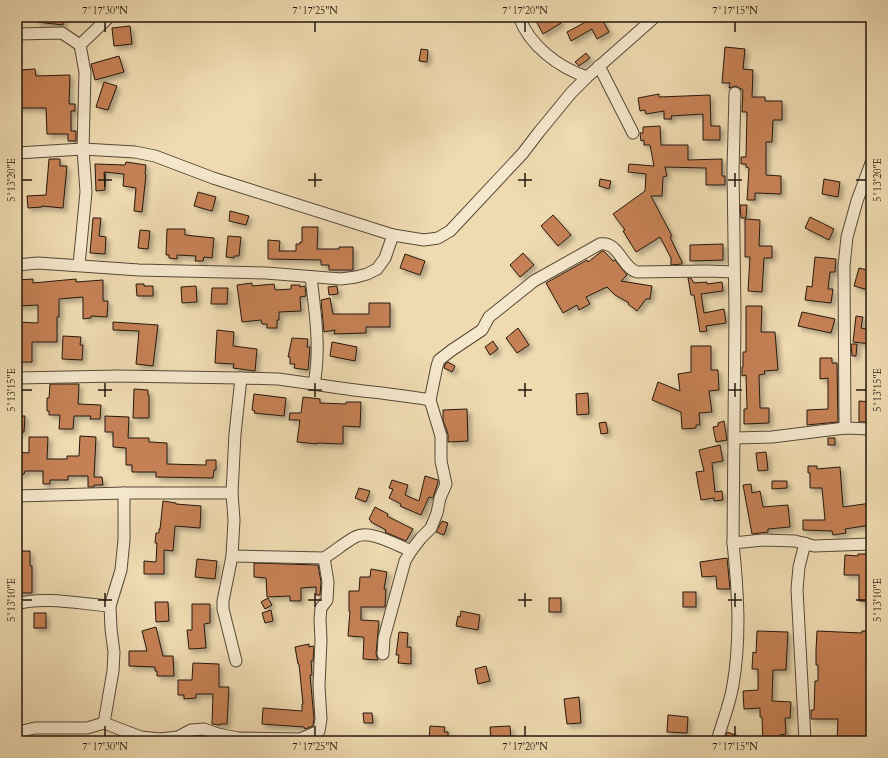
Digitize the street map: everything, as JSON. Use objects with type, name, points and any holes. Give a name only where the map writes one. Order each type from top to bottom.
[{"type":"street","points":[[80,45],[109,17]]},
{"type":"street","points":[[519,17],[528,35],[542,50],[570,71],[587,77]]},
{"type":"street","points":[[17,153],[83,149],[135,152],[155,156],[213,178],[393,235],[424,240],[438,238],[450,231],[523,153],[571,93],[654,17]]},
{"type":"street","points":[[17,34],[62,33],[80,45],[85,72],[83,149],[86,192],[79,266]]},
{"type":"street","points":[[599,66],[633,134]]},
{"type":"street","points":[[717,741],[733,686],[738,629],[736,565],[733,543],[735,438],[733,170],[735,93]]},
{"type":"street","points":[[845,428],[844,266],[847,237],[857,201],[868,176],[871,163]]},
{"type":"street","points":[[17,265],[38,264],[109,269],[266,273],[341,279],[367,274],[377,269],[385,258],[393,235]]},
{"type":"street","points":[[383,654],[384,638],[405,561],[411,551],[431,528],[446,484],[441,461],[441,436],[430,400],[439,360],[482,330],[489,316],[534,281],[600,244],[608,244],[630,268],[637,272],[734,272]]},
{"type":"street","points":[[311,277],[317,325],[317,368],[314,384]]},
{"type":"street","points":[[17,378],[118,376],[278,379],[341,389],[402,395],[430,400]]},
{"type":"street","points":[[236,661],[223,609],[224,595],[232,556],[234,520],[232,493],[235,434],[241,378]]},
{"type":"street","points":[[735,438],[772,437],[845,428],[871,429]]},
{"type":"street","points":[[17,496],[124,493],[232,493]]},
{"type":"street","points":[[104,723],[113,671],[114,659],[110,606],[121,570],[124,540],[124,493]]},
{"type":"street","points":[[232,556],[324,558],[355,537],[365,534],[411,551]]},
{"type":"street","points":[[733,543],[763,540],[795,541],[814,546],[871,544]]},
{"type":"street","points":[[805,544],[799,567],[797,589],[805,741]]},
{"type":"street","points":[[17,734],[22,731],[35,728],[87,728],[104,723],[141,737],[160,739],[178,737],[191,730],[204,729],[218,734],[238,738],[300,740],[320,731],[320,619],[321,608],[327,600],[328,582],[324,558]]},
{"type":"street","points":[[17,604],[26,601],[39,600],[110,606]]},
{"type":"building","points":[[37,17],[64,17],[63,25],[37,22]]},
{"type":"building","points":[[542,17],[558,17],[561,23],[543,34],[536,21]]},
{"type":"building","points":[[595,17],[601,17],[609,32],[597,39],[592,29],[571,41],[567,32]]},
{"type":"building","points":[[130,26],[132,44],[114,46],[112,28]]},
{"type":"building","points":[[725,47],[745,49],[743,69],[753,70],[752,97],[765,97],[765,101],[782,101],[782,120],[773,120],[772,142],[766,142],[766,175],[781,176],[781,194],[755,193],[755,200],[747,200],[749,168],[746,167],[746,164],[741,164],[741,157],[746,157],[747,112],[742,112],[743,90],[736,86],[729,88],[730,83],[722,83]]},
{"type":"building","points":[[421,49],[428,50],[427,62],[419,61]]},
{"type":"building","points":[[586,53],[590,58],[579,66],[575,62]]},
{"type":"building","points":[[119,56],[124,72],[95,80],[91,64]]},
{"type":"building","points":[[35,69],[36,76],[70,75],[69,104],[75,104],[75,111],[71,111],[71,131],[76,131],[76,141],[68,141],[68,134],[47,134],[46,108],[17,108],[17,72],[21,72],[21,70]]},
{"type":"building","points":[[104,82],[117,86],[108,110],[96,107]]},
{"type":"building","points":[[659,94],[659,97],[710,95],[711,126],[720,126],[720,140],[703,140],[703,114],[671,116],[672,119],[664,119],[664,111],[646,114],[645,110],[640,111],[638,98]]},
{"type":"building","points":[[660,126],[661,145],[688,145],[688,160],[722,159],[722,176],[725,176],[725,185],[706,185],[706,168],[665,167],[667,176],[663,177],[662,196],[651,196],[672,236],[670,237],[682,264],[671,265],[671,258],[660,237],[636,252],[623,231],[625,230],[613,214],[645,191],[646,174],[628,172],[629,164],[654,166],[650,145],[644,145],[644,140],[641,141],[640,133],[643,133],[643,127]]},
{"type":"building","points":[[49,159],[60,159],[60,166],[67,166],[63,208],[42,206],[28,208],[27,196],[46,195]]},
{"type":"building","points":[[126,162],[146,165],[142,212],[134,211],[136,188],[123,186],[124,174],[104,172],[105,190],[96,191],[95,164],[125,165]]},
{"type":"building","points":[[600,179],[611,181],[609,189],[599,186]]},
{"type":"building","points":[[824,179],[840,182],[838,197],[822,194]]},
{"type":"building","points":[[198,192],[216,197],[212,211],[194,206]]},
{"type":"building","points":[[740,205],[747,205],[746,218],[741,218]]},
{"type":"building","points":[[230,211],[249,216],[246,225],[229,221]]},
{"type":"building","points":[[553,215],[571,235],[558,246],[541,226]]},
{"type":"building","points":[[810,217],[834,229],[829,240],[805,228]]},
{"type":"building","points":[[93,218],[101,218],[99,236],[106,237],[105,254],[90,253]]},
{"type":"building","points":[[745,219],[760,220],[759,246],[772,246],[772,258],[764,258],[762,292],[748,291],[750,257],[745,257]]},
{"type":"building","points":[[302,227],[318,227],[317,249],[339,249],[339,247],[353,247],[353,270],[329,270],[329,265],[321,265],[321,260],[268,259],[268,240],[280,241],[279,251],[296,251],[296,244],[300,244],[300,242],[302,242]]},
{"type":"building","points":[[167,229],[185,229],[185,235],[214,238],[212,258],[204,257],[203,261],[195,261],[196,256],[177,255],[177,259],[169,258],[169,255],[166,255]]},
{"type":"building","points":[[140,230],[150,231],[148,249],[138,248]]},
{"type":"building","points":[[228,236],[241,237],[239,256],[234,256],[234,258],[226,257]]},
{"type":"building","points":[[723,244],[723,260],[690,261],[690,245]]},
{"type":"building","points":[[604,251],[613,261],[615,260],[627,275],[621,281],[652,286],[650,299],[646,299],[637,311],[628,304],[629,303],[615,295],[607,287],[586,297],[590,304],[579,310],[577,305],[563,313],[546,283],[587,260],[588,262]]},
{"type":"building","points":[[523,253],[534,265],[520,277],[510,265]]},
{"type":"building","points":[[405,254],[425,261],[420,275],[400,268]]},
{"type":"building","points":[[815,257],[836,259],[835,272],[830,272],[828,289],[833,289],[831,303],[805,300],[807,286],[812,287]]},
{"type":"building","points":[[859,268],[871,271],[868,290],[854,286]]},
{"type":"building","points":[[688,278],[691,278],[694,283],[707,282],[707,284],[722,282],[723,291],[701,294],[704,313],[724,309],[726,323],[706,326],[707,331],[700,332],[694,295],[691,295]]},
{"type":"building","points":[[33,279],[33,283],[76,279],[76,282],[103,280],[103,301],[108,301],[107,317],[91,316],[91,318],[83,319],[83,297],[59,299],[57,342],[32,342],[32,362],[17,362],[17,322],[38,323],[38,305],[18,306],[17,280]]},
{"type":"building","points":[[252,283],[252,286],[274,284],[275,290],[291,289],[291,285],[300,285],[300,287],[305,286],[306,296],[300,297],[301,311],[279,312],[277,328],[267,328],[267,324],[262,324],[261,320],[242,322],[237,285]]},
{"type":"building","points":[[136,284],[153,286],[153,296],[137,296]]},
{"type":"building","points":[[196,286],[197,302],[182,303],[181,287]]},
{"type":"building","points":[[337,286],[338,294],[329,295],[328,287]]},
{"type":"building","points":[[212,288],[228,288],[227,304],[211,304]]},
{"type":"building","points":[[330,298],[333,314],[369,314],[369,303],[390,303],[390,327],[366,327],[366,333],[334,334],[335,330],[324,332],[321,300]]},
{"type":"building","points":[[746,306],[762,306],[761,332],[775,332],[778,370],[764,371],[765,374],[759,375],[760,408],[769,408],[769,423],[744,424],[744,409],[747,409],[746,375],[742,376],[742,367],[743,352],[746,352]]},
{"type":"building","points":[[802,312],[835,319],[831,333],[798,326]]},
{"type":"building","points":[[856,316],[863,317],[861,328],[871,330],[871,344],[853,342]]},
{"type":"building","points":[[113,322],[158,325],[153,366],[136,364],[139,331],[113,330]]},
{"type":"building","points":[[518,328],[529,345],[517,353],[506,338]]},
{"type":"building","points":[[217,330],[234,332],[233,346],[257,349],[255,371],[233,368],[234,364],[215,363]]},
{"type":"building","points":[[63,336],[81,337],[80,345],[83,345],[82,360],[62,359]]},
{"type":"building","points":[[292,338],[308,339],[307,347],[310,347],[308,370],[294,368],[295,364],[290,364],[290,357],[288,357]]},
{"type":"building","points":[[493,341],[498,349],[490,355],[485,347]]},
{"type":"building","points":[[332,342],[357,347],[355,361],[330,356]]},
{"type":"building","points":[[851,344],[857,344],[856,356],[852,356]]},
{"type":"building","points":[[691,346],[711,346],[711,370],[718,370],[719,390],[709,391],[712,412],[699,413],[700,425],[696,425],[696,428],[682,429],[681,412],[652,400],[658,382],[680,391],[678,374],[691,372]]},
{"type":"building","points":[[820,358],[832,358],[832,363],[837,363],[838,422],[807,425],[807,410],[828,409],[828,378],[820,379]]},
{"type":"building","points":[[448,362],[455,366],[452,372],[444,368],[445,364]]},
{"type":"building","points":[[50,384],[79,384],[78,404],[101,405],[100,419],[90,419],[91,416],[74,416],[73,429],[59,429],[60,415],[49,415],[49,411],[47,411],[47,398],[49,398]]},
{"type":"building","points":[[134,389],[148,390],[149,418],[133,418]]},
{"type":"building","points":[[588,393],[589,414],[577,415],[576,394]]},
{"type":"building","points":[[254,394],[286,398],[284,416],[254,413],[255,411],[252,410]]},
{"type":"building","points":[[303,397],[320,399],[320,403],[346,404],[346,402],[361,402],[360,427],[343,426],[343,444],[297,442],[300,420],[289,420],[290,413],[301,413]]},
{"type":"building","points":[[859,401],[871,402],[871,422],[859,422]]},
{"type":"building","points":[[467,409],[468,441],[448,442],[448,434],[443,420],[443,410]]},
{"type":"building","points":[[17,416],[25,416],[24,432],[17,432]]},
{"type":"building","points":[[105,416],[129,417],[128,438],[149,438],[149,442],[167,443],[167,464],[206,465],[206,460],[216,460],[216,470],[214,470],[213,478],[156,477],[156,472],[132,472],[132,465],[126,465],[126,448],[113,447],[113,432],[105,432]]},
{"type":"building","points":[[724,421],[727,440],[716,442],[713,427],[718,426],[718,423]]},
{"type":"building","points":[[606,422],[608,433],[601,434],[599,423]]},
{"type":"building","points":[[80,436],[96,437],[94,477],[102,477],[103,485],[88,487],[88,476],[68,476],[68,480],[50,480],[50,484],[43,484],[43,471],[25,471],[24,474],[17,474],[17,452],[29,453],[29,437],[48,437],[47,459],[67,459],[67,456],[79,456]]},
{"type":"building","points":[[828,438],[835,438],[835,445],[828,445]]},
{"type":"building","points":[[720,445],[723,461],[712,463],[715,492],[722,491],[723,500],[714,501],[714,498],[701,500],[696,472],[704,471],[699,450]]},
{"type":"building","points":[[766,452],[768,470],[758,471],[756,453]]},
{"type":"building","points":[[808,466],[817,466],[817,469],[840,467],[843,507],[871,503],[871,525],[845,529],[846,533],[833,535],[832,531],[803,530],[803,520],[825,520],[822,488],[810,488],[810,473],[808,473]]},
{"type":"building","points":[[425,476],[438,480],[438,482],[433,498],[429,497],[421,515],[400,506],[401,504],[389,498],[393,489],[389,488],[392,480],[408,485],[405,495],[419,501]]},
{"type":"building","points":[[772,481],[787,481],[787,488],[772,489]]},
{"type":"building","points":[[751,484],[752,493],[760,491],[763,507],[788,505],[790,527],[768,529],[768,532],[752,534],[743,485]]},
{"type":"building","points":[[359,488],[370,491],[366,502],[355,498]]},
{"type":"building","points":[[163,501],[176,504],[201,506],[200,528],[175,526],[173,551],[164,550],[164,574],[144,574],[144,561],[156,562],[156,533],[159,533],[160,529]]},
{"type":"building","points":[[375,507],[388,514],[387,516],[413,529],[406,541],[385,532],[386,530],[371,522],[369,519]]},
{"type":"building","points":[[442,521],[448,523],[444,535],[436,532]]},
{"type":"building","points":[[17,551],[30,551],[30,566],[32,566],[32,593],[17,593]]},
{"type":"building","points":[[858,554],[871,554],[871,601],[859,601],[859,575],[844,575],[845,555],[858,556]]},
{"type":"building","points":[[727,558],[730,589],[717,589],[716,576],[702,577],[700,562]]},
{"type":"building","points":[[197,559],[217,561],[215,579],[195,577]]},
{"type":"building","points":[[254,563],[318,565],[321,582],[320,595],[316,595],[316,587],[301,588],[301,601],[290,601],[290,596],[267,597],[266,578],[254,577]]},
{"type":"building","points":[[371,569],[387,572],[384,589],[386,589],[385,607],[361,607],[361,620],[379,621],[376,654],[378,660],[363,659],[363,637],[348,636],[350,611],[349,591],[359,591],[360,577],[370,577]]},
{"type":"building","points":[[683,592],[696,592],[696,607],[683,607]]},
{"type":"building","points":[[268,598],[272,605],[265,609],[261,602]]},
{"type":"building","points":[[549,598],[561,598],[561,612],[549,612]]},
{"type":"building","points":[[155,602],[168,602],[169,621],[156,622]]},
{"type":"building","points":[[192,604],[210,604],[210,623],[204,624],[206,648],[189,649],[187,630],[192,630]]},
{"type":"building","points":[[271,610],[273,621],[265,623],[262,613]]},
{"type":"building","points":[[461,611],[480,615],[478,630],[456,626],[458,616],[460,617]]},
{"type":"building","points":[[34,613],[46,613],[46,628],[34,628]]},
{"type":"building","points":[[156,627],[163,656],[173,656],[174,676],[157,676],[155,667],[129,666],[129,651],[147,651],[142,631]]},
{"type":"building","points":[[757,631],[788,632],[786,670],[773,670],[772,701],[791,702],[790,718],[785,718],[786,734],[780,735],[780,741],[763,741],[760,708],[744,709],[743,691],[758,690],[758,669],[752,669],[753,652],[756,653]]},
{"type":"building","points":[[817,631],[862,633],[862,631],[871,631],[871,673],[867,672],[866,706],[871,706],[871,741],[837,741],[838,719],[811,719],[811,710],[814,710],[815,681],[818,681],[818,665],[816,665]]},
{"type":"building","points":[[399,632],[408,633],[407,647],[411,647],[411,664],[398,663],[399,655],[396,655]]},
{"type":"building","points":[[309,644],[309,647],[314,647],[313,661],[311,661],[312,675],[310,675],[314,719],[313,726],[305,729],[304,727],[262,724],[263,708],[302,711],[303,704],[299,664],[295,647]]},
{"type":"building","points":[[193,663],[219,664],[219,687],[229,687],[227,724],[212,724],[213,694],[196,694],[196,698],[184,699],[184,695],[178,695],[178,680],[192,680]]},
{"type":"building","points":[[486,666],[490,681],[478,684],[475,669]]},
{"type":"building","points":[[579,697],[581,723],[567,724],[564,699]]},
{"type":"building","points":[[363,713],[372,713],[373,723],[364,723]]},
{"type":"building","points":[[668,715],[688,717],[687,733],[667,732]]},
{"type":"building","points":[[430,726],[445,727],[444,732],[448,732],[448,741],[429,741]]},
{"type":"building","points":[[510,726],[511,741],[491,741],[490,727]]},
{"type":"building","points":[[727,732],[749,740],[749,741],[724,741]]}]
